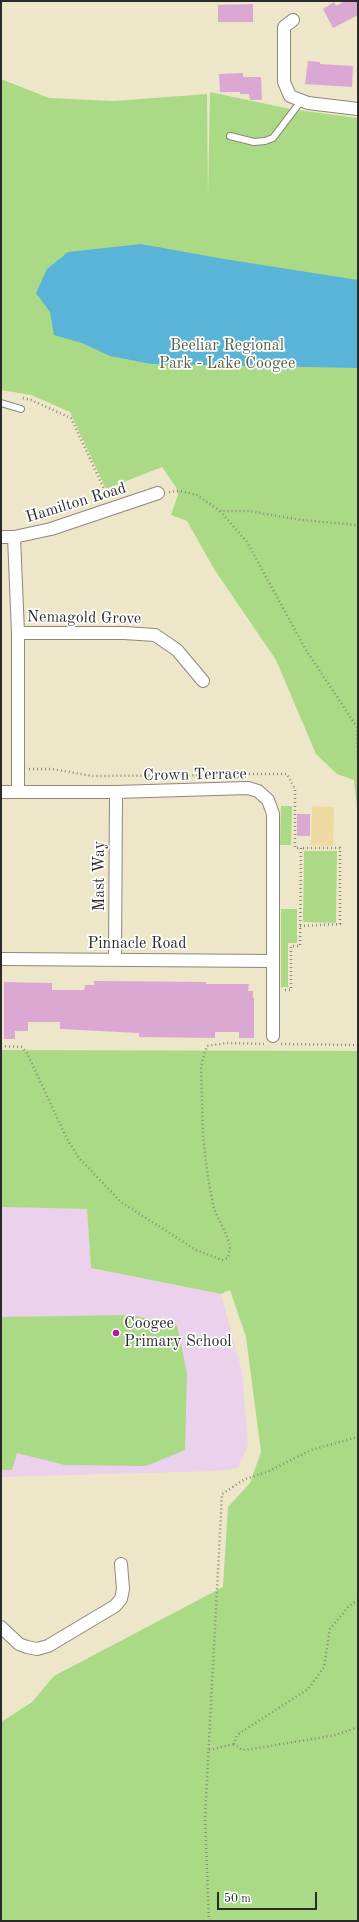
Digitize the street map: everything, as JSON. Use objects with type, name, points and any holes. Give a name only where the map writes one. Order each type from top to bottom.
[{"type":"street","points":[[293,20],[284,27],[284,82],[290,96],[301,101],[358,109]]},
{"type":"street","name":"Hamilton Road","points":[[1,537],[14,537],[51,529],[120,508],[158,493]]},
{"type":"street","points":[[14,537],[18,633],[18,792]]},
{"type":"street","name":"Nemagold Grove","points":[[18,633],[124,633],[155,635],[178,650],[203,681]]},
{"type":"street","name":"Crown Terrace","points":[[1,792],[116,792],[248,788],[258,791],[268,800],[274,814],[274,990],[271,1041]]},
{"type":"street","name":"Mast Way","points":[[115,960],[116,792]]},
{"type":"street","name":"Pinnacle Road","points":[[1,960],[274,961]]},
{"type":"street","points":[[1,1627],[19,1644],[37,1649],[48,1646],[115,1606],[121,1599],[123,1589],[122,1564]]},
{"type":"lane","points":[[230,136],[254,142],[274,138],[301,101]]},
{"type":"lane","points":[[1,403],[22,409]]},
{"type":"path","points":[[1,4],[4,1]]},
{"type":"path","points":[[16,397],[31,400],[71,418],[106,493],[112,491],[120,508]]},
{"type":"path","points":[[158,493],[180,491],[197,495],[220,511],[247,542],[306,650],[357,726],[358,757]]},
{"type":"path","points":[[220,511],[249,511],[301,520],[358,525]]},
{"type":"path","points":[[19,769],[52,769],[93,776],[233,775]]},
{"type":"path","points":[[248,774],[287,774],[294,789],[295,848],[340,848],[340,924],[300,926]]},
{"type":"path","points":[[274,990],[291,990],[291,946],[300,946],[301,848]]},
{"type":"path","points":[[1,1046],[22,1047],[28,1053],[67,1139],[79,1158],[122,1202],[196,1250],[222,1260],[228,1258],[230,1248],[229,1241],[214,1209],[208,1178],[203,1136],[201,1067],[207,1046],[227,1043],[271,1041],[358,1045]]},
{"type":"path","points":[[209,1921],[205,1818],[222,1494],[245,1479],[267,1472],[311,1450],[358,1437]]},
{"type":"path","points":[[234,1744],[236,1734],[308,1689],[324,1668],[330,1629],[349,1606],[358,1600]]},
{"type":"path","points":[[234,1744],[242,1750],[252,1749],[336,1735],[358,1727]]},
{"type":"path","points":[[209,1750],[234,1744]]},
{"type":"shaded area","name":"Coogee Primary School","points":[[1,1207],[87,1209],[91,1268],[221,1294],[242,1372],[248,1445],[238,1468],[216,1471],[1,1477]]},
{"type":"green space","name":"Beeliar Regional Park - Lake Coogee","points":[[1,79],[49,98],[114,101],[207,94],[208,197],[210,92],[290,109],[358,118],[358,818],[354,780],[337,774],[316,754],[276,660],[214,569],[187,521],[171,515],[178,495],[176,487],[162,467],[106,489],[70,412],[31,395],[1,390]]},
{"type":"green space","points":[[281,806],[292,806],[291,845],[280,845]]},
{"type":"green space","points":[[304,851],[337,851],[336,923],[303,922]]},
{"type":"green space","points":[[281,909],[297,909],[297,943],[288,943],[288,987],[281,987]]},
{"type":"green space","points":[[1,1050],[358,1051],[358,1921],[1,1921],[1,1722],[32,1702],[54,1676],[223,1587],[228,1507],[250,1483],[261,1452],[246,1337],[230,1290],[221,1294],[91,1268],[87,1209],[1,1207]]},
{"type":"green space","points":[[132,1315],[177,1325],[187,1373],[185,1450],[146,1466],[65,1465],[17,1453],[12,1470],[1,1470],[1,1317]]},
{"type":"sand","points":[[312,806],[334,807],[333,846],[311,845]]},
{"type":"water","points":[[141,244],[224,259],[358,280],[358,368],[151,364],[110,356],[82,343],[54,335],[50,312],[36,293],[47,269],[68,252]]},
{"type":"building","points":[[345,1],[358,1],[358,15],[333,28],[323,9],[334,2],[336,6]]},
{"type":"building","points":[[253,4],[253,22],[218,22],[218,5]]},
{"type":"building","points":[[308,61],[320,62],[320,64],[353,66],[352,87],[305,84]]},
{"type":"building","points":[[243,73],[243,77],[261,77],[262,100],[250,100],[249,94],[240,94],[240,92],[220,92],[219,74]]},
{"type":"building","points":[[297,814],[310,814],[310,836],[297,836]]},
{"type":"building","points":[[94,981],[249,984],[248,991],[253,991],[254,998],[254,1038],[239,1038],[239,1032],[215,1032],[215,1038],[139,1037],[139,1033],[60,1029],[60,1022],[28,1022],[28,1031],[15,1031],[15,1039],[4,1039],[4,982],[52,983],[52,990],[84,990],[85,985],[94,985]]},
{"type":"place","name":"Coogee Primary School","points":[[116,1333]]}]
